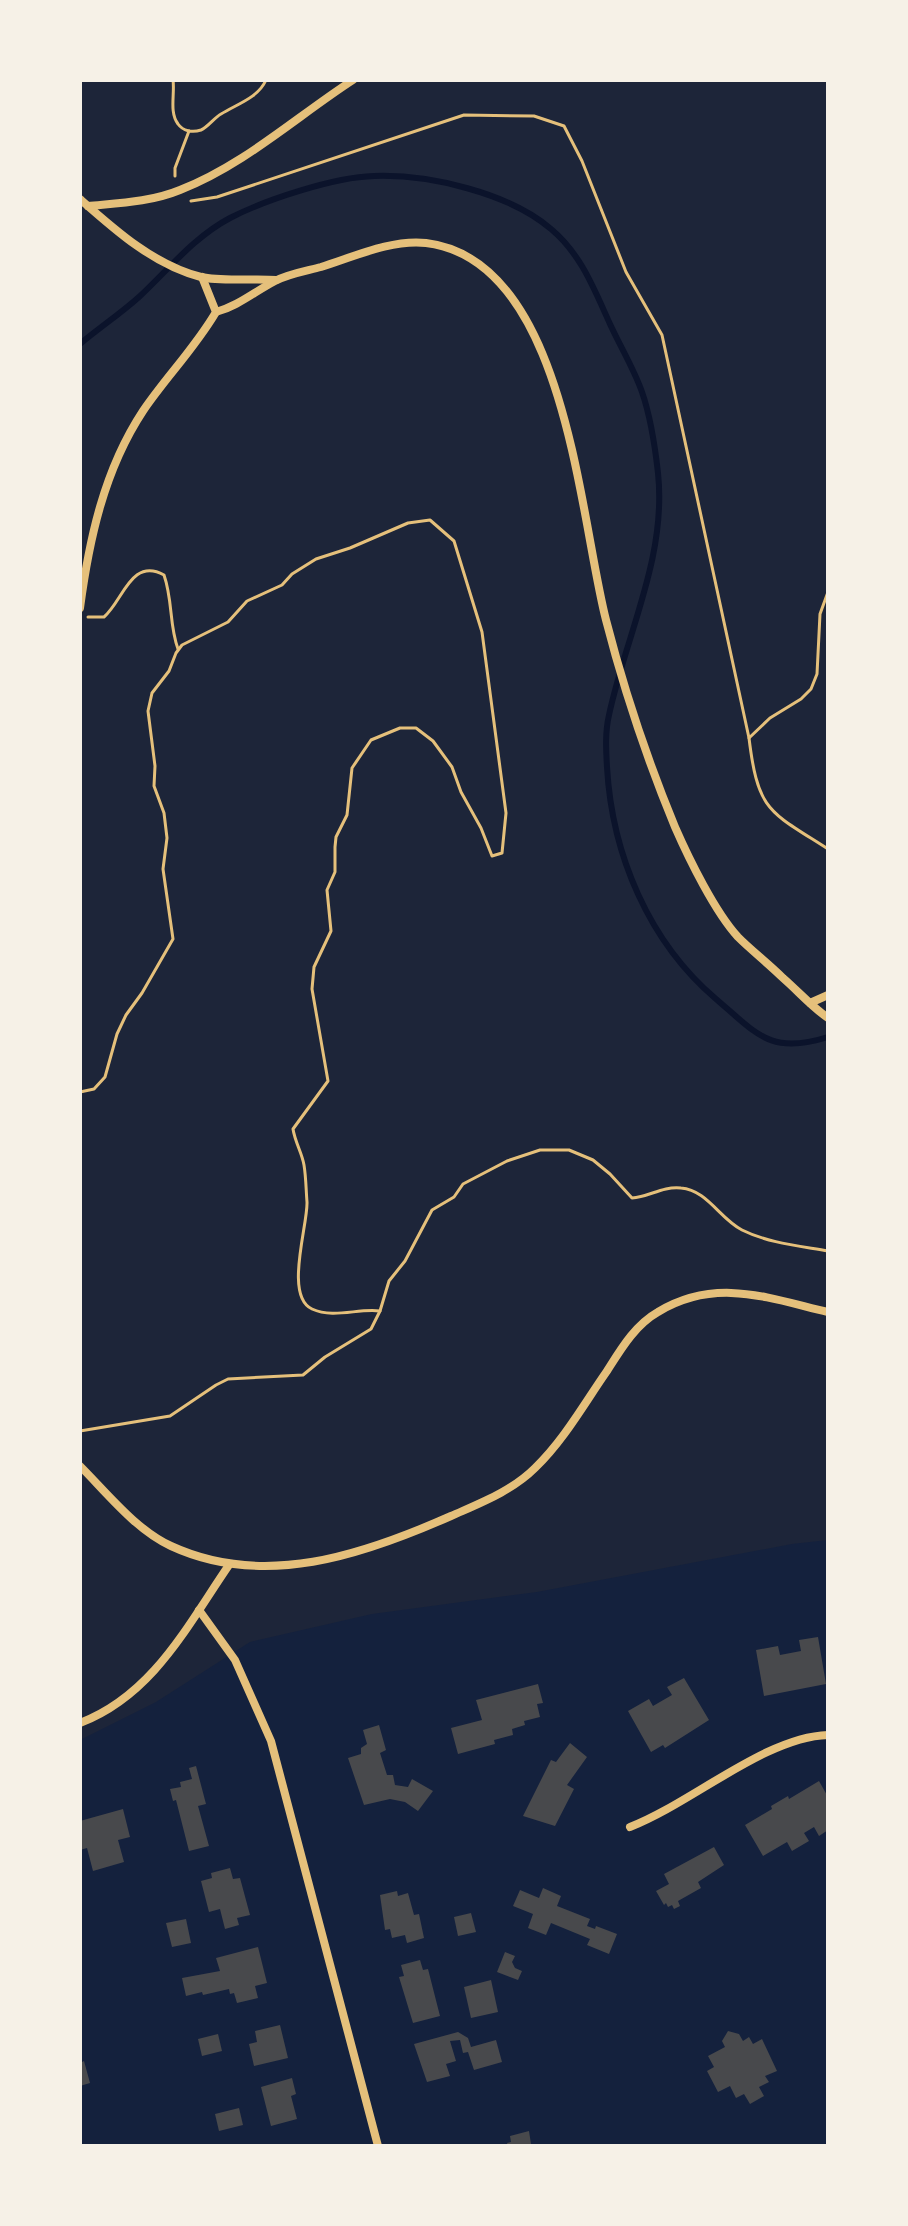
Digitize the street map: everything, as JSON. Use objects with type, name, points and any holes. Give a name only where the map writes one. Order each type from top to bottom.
[{"type":"street","points":[[88,206],[152,199],[178,191],[243,158],[353,80]]},
{"type":"street","points":[[80,199],[129,241],[151,255],[202,277],[277,280]]},
{"type":"street","points":[[80,608],[95,520],[116,460],[142,412],[216,312],[233,307],[277,280],[387,247],[413,242],[448,249],[487,271],[515,301],[546,361],[568,426],[593,567],[607,623],[676,829],[719,912],[739,937],[828,1018]]},
{"type":"street","points":[[202,277],[216,312]]},
{"type":"street","points":[[813,1007],[828,995]]},
{"type":"street","points":[[80,1466],[154,1535],[171,1546],[229,1565],[299,1564],[346,1556],[394,1542],[502,1493],[534,1470],[559,1442],[637,1329],[658,1312],[706,1293],[739,1292],[828,1312]]},
{"type":"street","points":[[80,1723],[106,1711],[134,1692],[165,1660],[229,1565]]},
{"type":"street","points":[[199,1610],[235,1660],[266,1728],[378,2146]]},
{"type":"street","points":[[630,1827],[657,1817],[774,1749],[796,1739],[828,1735]]},
{"type":"path","points":[[173,80],[175,119],[179,127],[189,131],[204,128],[255,95],[266,80]]},
{"type":"path","points":[[189,131],[175,168],[178,191],[192,202],[217,197],[464,115],[534,116],[564,126],[582,161],[626,272],[662,335],[757,786],[763,801],[776,815],[828,849]]},
{"type":"path","points":[[80,1092],[94,1089],[105,1077],[121,1024],[173,939],[163,869],[167,838],[164,813],[154,786],[155,766],[148,711],[152,693],[169,671],[178,649],[228,622],[247,601],[282,585],[292,574],[316,559],[408,523],[430,520],[454,541],[482,632],[506,813],[502,853],[492,856],[452,767],[433,741],[416,728],[400,728],[371,740],[352,768],[347,815],[336,837],[335,872],[327,890],[331,931],[312,978],[328,1081],[293,1129],[304,1162],[307,1207],[300,1252],[303,1300],[311,1309],[339,1314],[380,1311]]},
{"type":"path","points":[[80,615],[104,617],[134,576],[143,571],[156,571],[164,575],[169,591],[173,635],[178,649]]},
{"type":"path","points":[[749,738],[770,718],[811,689],[817,674],[820,614],[828,592]]},
{"type":"path","points":[[80,1431],[170,1416],[228,1379],[303,1375],[325,1357],[365,1335],[380,1311],[389,1281],[405,1261],[432,1210],[454,1197],[463,1184],[507,1161],[540,1150],[561,1148],[586,1155],[610,1174],[632,1198],[667,1188],[689,1189],[742,1230],[772,1240],[828,1251]]},
{"type":"shaded area","points":[[80,80],[828,80],[828,1540],[537,1592],[372,1614],[250,1642],[156,1702],[80,1740]]},
{"type":"building","points":[[818,1637],[826,1684],[764,1696],[756,1650],[778,1646],[780,1655],[801,1651],[799,1640]]},
{"type":"building","points":[[684,1678],[709,1720],[665,1748],[663,1745],[651,1752],[628,1711],[649,1699],[653,1706],[672,1695],[667,1687]]},
{"type":"building","points":[[538,1684],[543,1703],[537,1704],[540,1717],[524,1721],[525,1725],[512,1729],[513,1735],[494,1740],[495,1744],[458,1754],[451,1728],[482,1720],[476,1700]]},
{"type":"building","points":[[379,1725],[386,1750],[380,1753],[387,1775],[393,1775],[395,1785],[408,1787],[412,1779],[433,1791],[418,1811],[405,1802],[390,1799],[364,1805],[348,1758],[361,1754],[361,1748],[367,1744],[363,1730]]},
{"type":"building","points":[[570,1743],[587,1757],[567,1785],[574,1789],[555,1826],[523,1816],[551,1760],[556,1762]]},
{"type":"building","points":[[196,1766],[206,1804],[198,1806],[209,1846],[189,1851],[176,1800],[173,1801],[170,1789],[181,1787],[180,1782],[192,1779],[189,1768]]},
{"type":"building","points":[[819,1781],[828,1797],[828,1830],[819,1836],[814,1827],[804,1833],[809,1841],[792,1851],[787,1842],[763,1856],[745,1825],[772,1809],[771,1806]]},
{"type":"building","points":[[123,1809],[130,1837],[118,1840],[124,1862],[93,1871],[87,1848],[80,1850],[80,1821]]},
{"type":"building","points":[[714,1847],[724,1865],[698,1882],[701,1888],[678,1901],[680,1906],[674,1909],[672,1905],[664,1905],[656,1891],[669,1884],[664,1874]]},
{"type":"building","points":[[230,1868],[233,1879],[240,1878],[250,1915],[237,1918],[239,1925],[225,1929],[220,1909],[209,1912],[201,1881],[212,1878],[211,1873]]},
{"type":"building","points":[[543,1888],[561,1896],[557,1906],[590,1919],[587,1926],[617,1934],[609,1954],[587,1945],[590,1939],[551,1923],[546,1935],[528,1928],[533,1914],[513,1906],[520,1890],[539,1898]]},
{"type":"building","points":[[397,1891],[398,1896],[408,1893],[414,1915],[419,1914],[424,1938],[407,1943],[405,1935],[392,1938],[390,1929],[385,1930],[380,1895]]},
{"type":"building","points":[[471,1913],[476,1932],[458,1936],[454,1917]]},
{"type":"building","points":[[186,1919],[191,1943],[172,1947],[166,1923]]},
{"type":"building","points":[[258,1947],[267,1983],[255,1986],[258,1998],[237,2003],[229,1989],[186,1996],[182,1978],[220,1971],[216,1958]]},
{"type":"building","points":[[505,1952],[515,1956],[512,1962],[515,1968],[522,1971],[518,1980],[497,1972]]},
{"type":"building","points":[[420,1960],[423,1970],[428,1969],[440,2016],[413,2023],[399,1977],[404,1976],[401,1965]]},
{"type":"building","points":[[491,1980],[498,2012],[471,2018],[464,1987]]},
{"type":"building","points":[[280,2025],[288,2058],[254,2066],[249,2044],[257,2042],[255,2031]]},
{"type":"building","points":[[728,2031],[739,2034],[743,2041],[749,2037],[753,2044],[762,2039],[777,2071],[765,2076],[769,2082],[759,2087],[764,2096],[750,2104],[744,2094],[736,2098],[730,2086],[718,2092],[707,2071],[714,2067],[708,2056],[725,2047],[722,2041]]},
{"type":"building","points":[[458,2032],[468,2038],[471,2047],[496,2040],[502,2062],[474,2070],[468,2052],[463,2053],[460,2040],[450,2041],[456,2061],[446,2064],[450,2076],[427,2082],[414,2044]]},
{"type":"building","points":[[218,2034],[222,2051],[202,2056],[198,2039]]},
{"type":"building","points":[[84,2061],[90,2083],[80,2086],[80,2063]]},
{"type":"building","points":[[292,2078],[296,2094],[291,2096],[297,2119],[271,2126],[261,2087]]},
{"type":"building","points":[[239,2108],[243,2125],[219,2131],[215,2114]]},
{"type":"building","points":[[529,2131],[529,2146],[508,2146],[510,2136]]},
{"type":"waterway","points":[[80,344],[132,303],[193,244],[217,226],[262,204],[320,185],[374,176],[443,182],[513,205],[551,229],[571,249],[586,273],[635,375],[648,412],[657,463],[657,535],[643,596],[616,685],[606,734],[610,800],[626,864],[638,895],[671,951],[692,976],[743,1023],[766,1038],[779,1042],[792,1044],[828,1037]]}]
